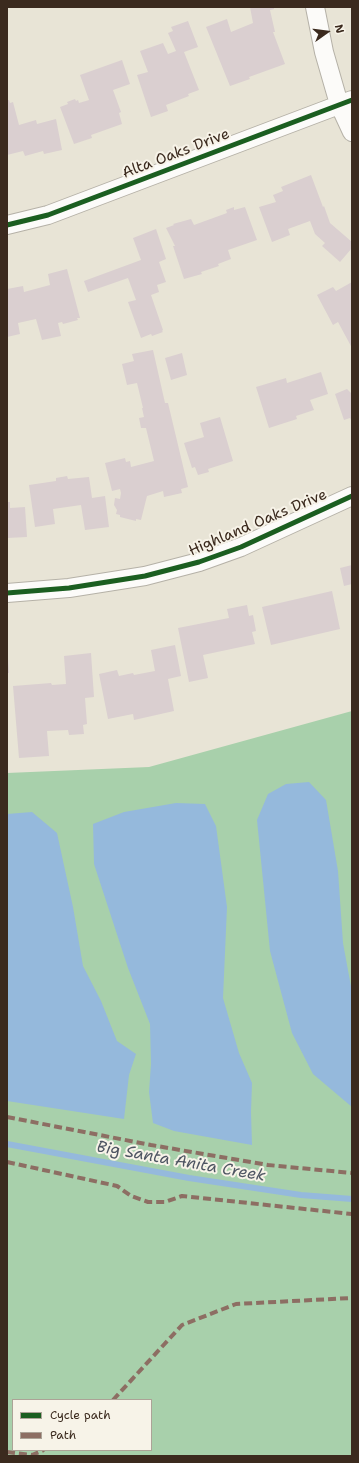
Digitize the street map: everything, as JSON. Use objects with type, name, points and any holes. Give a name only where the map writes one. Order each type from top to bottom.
[{"type":"street","points":[[315,7],[324,52],[346,102],[352,132]]},
{"type":"street","name":"Alta Oaks Drive","points":[[7,225],[48,215],[346,102]]},
{"type":"street","name":"Highland Oaks Drive","points":[[7,593],[69,588],[146,576],[199,562],[241,547],[352,496]]},
{"type":"green space","points":[[352,711],[352,1456],[7,1456],[7,773],[149,767]]},
{"type":"water","points":[[309,782],[326,800],[338,871],[343,943],[352,992],[352,1107],[313,1074],[292,1033],[270,951],[257,820],[268,794],[286,784]]},
{"type":"water","points":[[176,803],[205,804],[216,826],[227,907],[223,998],[239,1053],[252,1083],[252,1145],[174,1131],[153,1123],[149,1092],[151,1064],[150,1024],[128,968],[94,864],[93,824],[124,812]]},
{"type":"water","points":[[32,812],[57,833],[73,907],[83,966],[101,1001],[117,1041],[136,1054],[129,1075],[124,1119],[7,1101],[7,814]]},
{"type":"building","points":[[250,7],[274,7],[274,9],[270,10],[275,32],[273,32],[285,64],[249,77],[250,79],[230,86],[206,27],[227,19],[231,32],[253,23]]},
{"type":"building","points":[[188,21],[198,47],[184,52],[199,90],[188,94],[189,96],[166,105],[168,111],[151,117],[137,75],[148,72],[140,51],[163,43],[168,54],[176,51],[168,33],[173,31],[171,27]]},
{"type":"building","points":[[122,60],[130,84],[113,90],[121,112],[119,113],[122,124],[91,135],[92,138],[74,144],[60,107],[75,99],[76,101],[78,100],[79,103],[89,100],[80,75]]},
{"type":"building","points":[[7,100],[9,100],[10,103],[13,102],[19,125],[36,120],[37,124],[56,119],[62,150],[44,154],[43,151],[25,156],[23,151],[7,155]]},
{"type":"building","points":[[311,175],[330,223],[352,242],[352,248],[340,262],[322,246],[325,243],[315,234],[310,221],[288,229],[290,235],[272,242],[259,207],[276,202],[273,195],[283,191],[281,187]]},
{"type":"building","points":[[234,207],[234,210],[245,207],[257,240],[228,250],[231,259],[218,264],[219,266],[201,272],[202,274],[184,279],[173,246],[175,246],[166,228],[174,225],[173,224],[191,219],[194,225],[227,213],[226,210]]},
{"type":"building","points":[[156,229],[166,259],[159,262],[166,282],[157,285],[159,292],[151,295],[163,332],[152,336],[151,334],[141,338],[128,302],[136,300],[128,278],[88,292],[84,281],[141,260],[133,238]]},
{"type":"building","points":[[67,269],[80,318],[77,318],[78,320],[63,324],[62,322],[58,323],[61,336],[42,340],[36,319],[18,323],[20,334],[7,337],[7,289],[23,286],[24,292],[50,285],[48,274]]},
{"type":"building","points":[[352,282],[352,348],[338,322],[333,325],[317,295],[333,287],[336,291]]},
{"type":"building","points":[[153,350],[165,403],[168,403],[188,487],[181,489],[182,493],[164,497],[163,491],[147,496],[141,520],[136,519],[136,521],[120,517],[120,515],[116,514],[117,510],[114,505],[115,498],[120,499],[121,493],[120,489],[112,491],[105,463],[125,458],[126,462],[130,461],[131,467],[154,461],[146,428],[141,428],[139,418],[144,417],[137,383],[127,385],[122,364],[134,361],[132,354]]},
{"type":"building","points":[[182,353],[187,375],[171,380],[165,358]]},
{"type":"building","points":[[321,372],[328,394],[310,400],[314,410],[296,416],[297,419],[269,428],[256,387],[286,378],[287,383]]},
{"type":"building","points":[[347,389],[352,394],[352,422],[350,418],[344,420],[335,394]]},
{"type":"building","points":[[220,417],[233,461],[208,469],[209,472],[198,475],[195,467],[192,468],[184,443],[204,437],[200,423]]},
{"type":"building","points":[[67,476],[68,479],[89,477],[92,498],[105,496],[109,527],[85,530],[81,505],[53,509],[55,524],[35,527],[29,485],[56,481],[56,478]]},
{"type":"building","points":[[7,502],[10,502],[10,508],[25,507],[27,537],[7,538]]},
{"type":"building","points":[[352,565],[352,584],[344,586],[340,568]]},
{"type":"building","points":[[332,591],[340,629],[271,645],[262,607]]},
{"type":"building","points":[[247,605],[249,616],[253,615],[256,631],[252,632],[255,644],[203,655],[208,678],[189,682],[178,628],[229,618],[227,609]]},
{"type":"building","points":[[175,645],[181,676],[168,679],[174,711],[134,720],[133,714],[108,719],[99,674],[117,670],[119,676],[155,671],[151,650]]},
{"type":"building","points":[[91,653],[94,697],[85,698],[87,724],[83,725],[84,734],[69,735],[68,730],[47,731],[49,756],[19,758],[13,686],[51,683],[52,685],[66,684],[64,656]]},
{"type":"building","points":[[8,658],[9,673],[7,673]]},
{"type":"waterway","name":"Big Santa Anita Creek","points":[[7,1144],[189,1178],[301,1195],[352,1199]]},
{"type":"marked path","points":[[7,1117],[151,1145],[268,1165],[352,1173]]},
{"type":"marked path","points":[[7,1162],[117,1186],[131,1196],[148,1202],[165,1202],[182,1196],[352,1214]]},
{"type":"marked path","points":[[114,1399],[182,1325],[236,1304],[352,1298]]},
{"type":"marked path","points":[[7,1452],[32,1455],[42,1451]]},
{"type":"cycle path","points":[[7,225],[48,215],[352,100]]},
{"type":"cycle path","points":[[7,593],[69,588],[145,576],[199,562],[241,547],[352,496]]}]
